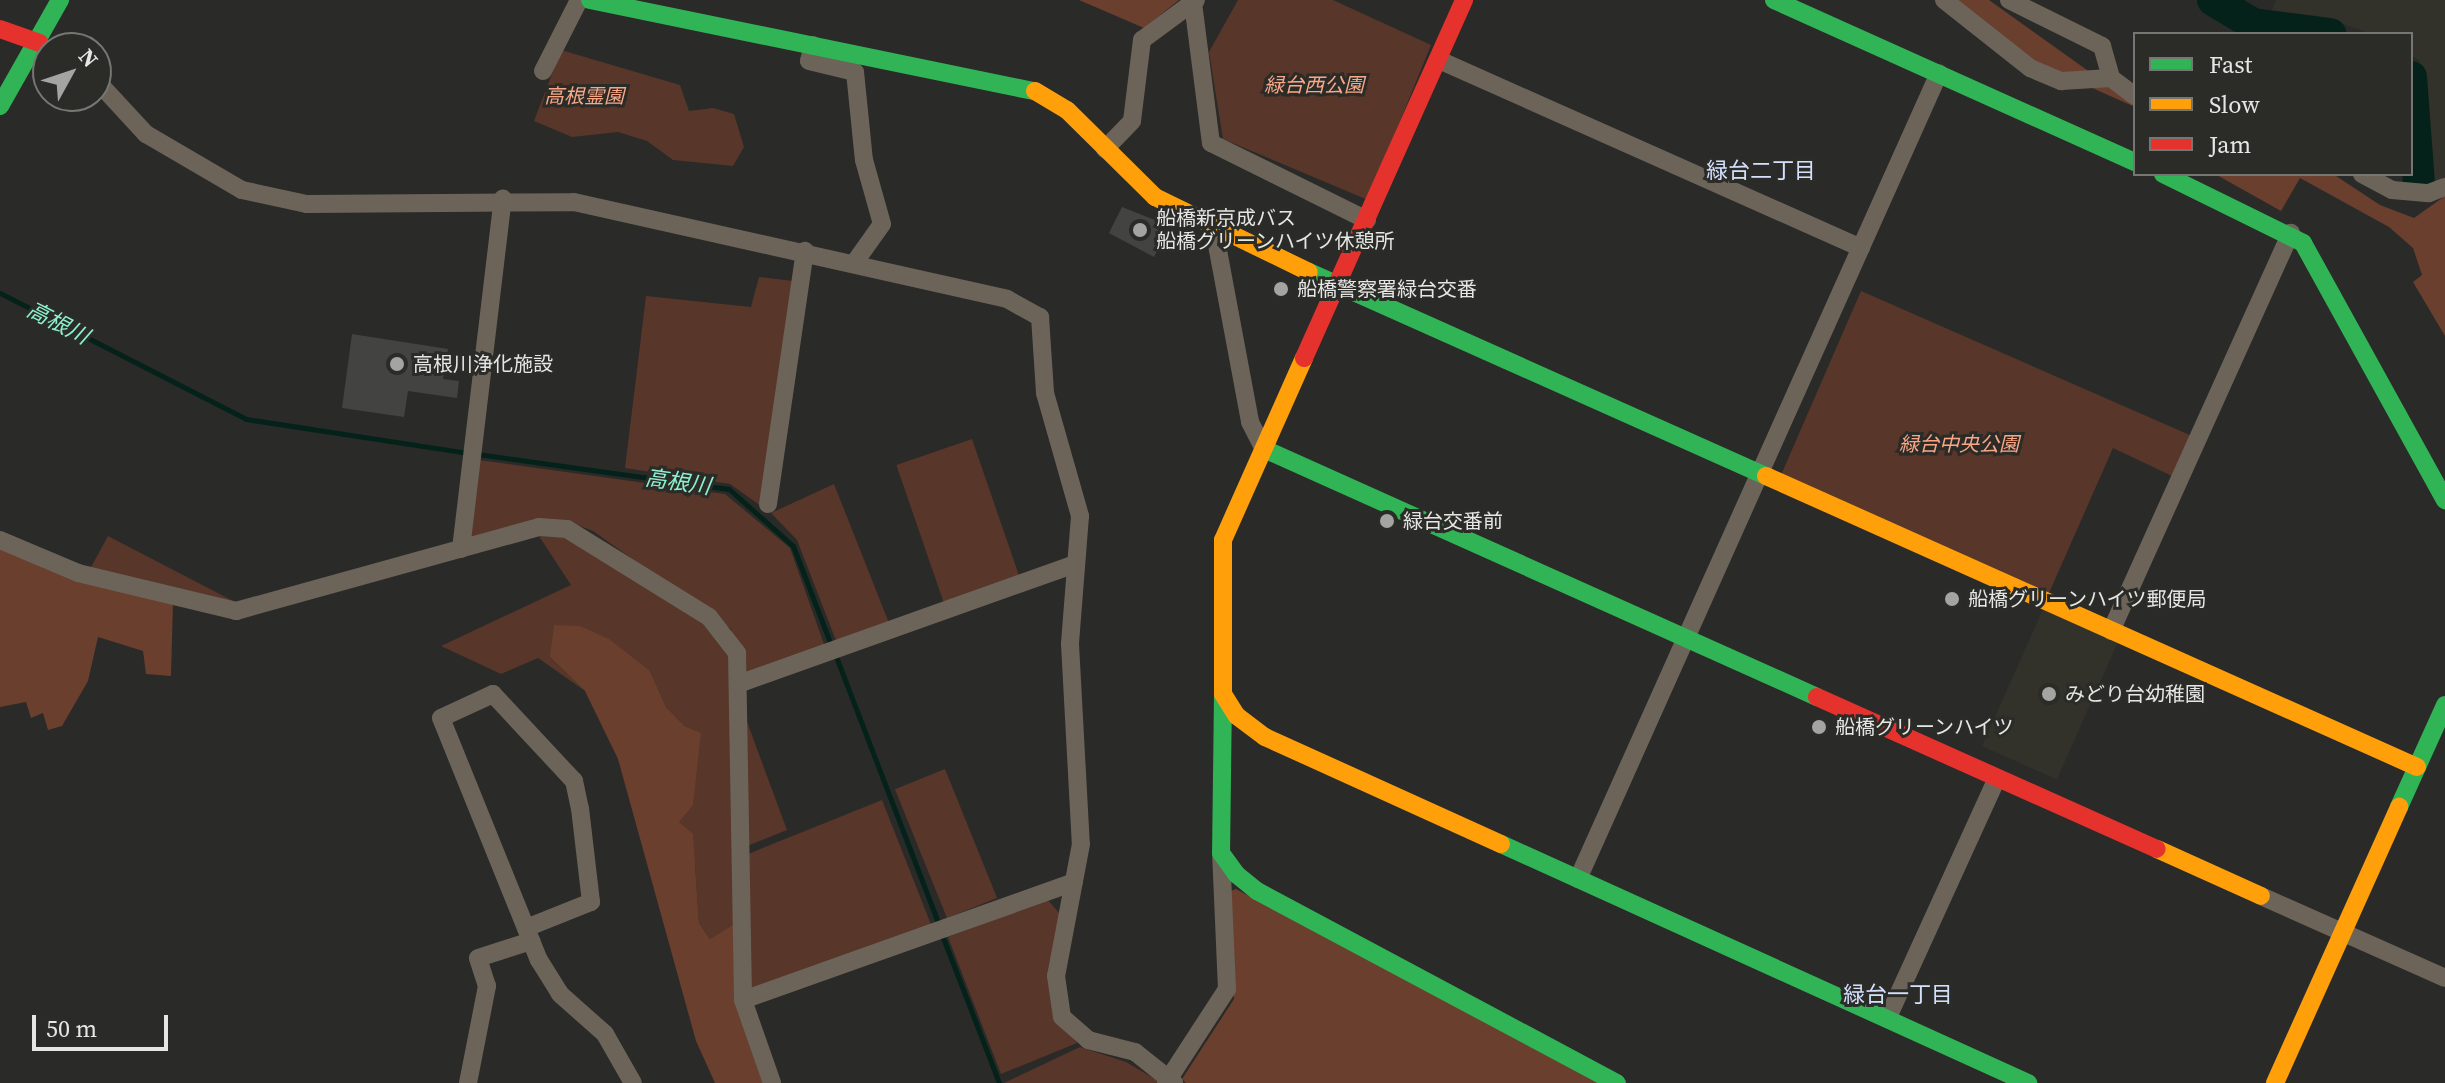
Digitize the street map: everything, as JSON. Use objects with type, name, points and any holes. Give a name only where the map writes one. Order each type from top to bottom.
[{"type":"street","points":[[52,32],[60,0]]},
{"type":"street","points":[[543,71],[579,0]]},
{"type":"street","points":[[590,0],[1028,87],[1067,110],[1155,197],[1214,229],[2417,767]]},
{"type":"street","points":[[112,97],[146,134],[242,190],[307,204],[503,199],[574,202],[855,262],[1007,299],[1040,317],[1045,393],[1080,516],[1072,565],[1081,844],[1056,976],[1062,1017],[1088,1040],[1135,1052],[1170,1081],[1227,989],[1221,853],[1223,540],[1464,0]]},
{"type":"street","points":[[1774,0],[2133,161]]},
{"type":"street","points":[[1944,0],[2030,68],[2061,81],[2111,78]]},
{"type":"street","points":[[2009,0],[2102,46],[2111,78],[2133,94]]},
{"type":"street","points":[[1105,149],[1132,121],[1142,40],[1194,1]]},
{"type":"street","points":[[1194,1],[1211,143],[1367,220]]},
{"type":"street","points":[[0,29],[32,40]]},
{"type":"street","points":[[813,45],[809,61],[855,72],[864,160],[882,224],[855,262]]},
{"type":"street","points":[[1439,60],[1861,248]]},
{"type":"street","points":[[0,106],[32,66]]},
{"type":"street","points":[[1578,879],[1939,73]]},
{"type":"street","points":[[2167,176],[2291,233],[2311,256],[2445,500]]},
{"type":"street","points":[[2366,176],[2392,190],[2429,193],[2445,187]]},
{"type":"street","points":[[461,549],[503,199]]},
{"type":"street","points":[[1214,229],[1250,422],[1264,449],[2445,978]]},
{"type":"street","points":[[2111,631],[2291,233]]},
{"type":"street","points":[[768,504],[805,251]]},
{"type":"street","points":[[0,540],[78,573],[236,611],[539,527],[586,536],[728,634],[737,653],[743,1000],[772,1083]]},
{"type":"street","points":[[738,684],[1072,565]]},
{"type":"street","points":[[468,1083],[487,986],[478,958],[529,934],[591,902],[574,781],[493,694],[441,718],[529,934],[560,994],[605,1034],[632,1083]]},
{"type":"street","points":[[1223,694],[1237,716],[1265,737],[1889,1015],[2028,1083]]},
{"type":"street","points":[[2275,1083],[2445,705]]},
{"type":"street","points":[[1889,1015],[1997,778]]},
{"type":"street","points":[[1221,853],[1257,891],[1617,1083]]},
{"type":"street","points":[[743,1000],[941,932],[1074,882]]},
{"type":"shaded area","points":[[1079,0],[1179,0],[1144,28]]},
{"type":"shaded area","points":[[1957,0],[1989,0],[2108,85],[2133,95],[2133,106],[2036,63]]},
{"type":"shaded area","points":[[2276,0],[2445,0],[2445,179],[2425,185],[2420,61],[2413,56],[2413,32],[2366,32],[2327,18],[2271,13]]},
{"type":"shaded area","points":[[2219,176],[2336,176],[2380,205],[2414,218],[2445,196],[2445,336],[2413,282],[2422,275],[2413,248],[2389,227],[2300,178],[2281,211]]},
{"type":"shaded area","points":[[0,547],[173,603],[171,676],[146,674],[143,651],[98,637],[88,681],[62,726],[48,730],[43,713],[31,718],[26,702],[0,707]]},
{"type":"shaded area","name":"みどり台幼稚園","points":[[2043,609],[2118,642],[2057,779],[1982,746]]},
{"type":"shaded area","points":[[554,625],[580,626],[609,639],[650,671],[666,707],[684,726],[701,733],[693,805],[679,822],[693,834],[699,923],[710,939],[734,924],[765,1083],[715,1083],[696,1041],[618,759],[585,691],[550,657]]},
{"type":"shaded area","points":[[1236,889],[1600,1083],[1186,1083],[1182,1079],[1234,999],[1228,892]]},
{"type":"green space","name":"緑台西公園","points":[[1238,0],[1333,0],[1431,45],[1368,200],[1223,139],[1209,52]]},
{"type":"green space","name":"高根霊園","points":[[561,50],[680,85],[689,111],[713,108],[734,114],[744,147],[733,166],[673,160],[647,141],[618,132],[572,137],[534,121]]},
{"type":"green space","points":[[759,277],[793,281],[761,506],[730,484],[625,468],[646,296],[751,307]]},
{"type":"green space","name":"緑台中央公園","points":[[1861,291],[2192,436],[2172,476],[2113,448],[2049,593],[1781,475]]},
{"type":"green space","points":[[972,439],[1020,578],[944,604],[896,465]]},
{"type":"green space","points":[[479,460],[725,494],[790,548],[825,647],[744,676],[731,629],[593,531],[570,522],[469,540]]},
{"type":"green space","points":[[834,484],[889,623],[837,643],[797,540],[771,513]]},
{"type":"green space","points":[[108,536],[237,603],[90,569]]},
{"type":"green space","points":[[539,536],[568,537],[702,623],[731,655],[734,924],[710,939],[699,923],[695,864],[679,822],[684,727],[666,707],[650,671],[550,657],[585,691],[538,658],[501,674],[441,646],[571,585]]},
{"type":"green space","points":[[743,711],[787,830],[747,846]]},
{"type":"green space","points":[[945,769],[997,898],[947,918],[895,789]]},
{"type":"green space","points":[[882,800],[932,927],[750,988],[748,854]]},
{"type":"green space","points":[[1047,899],[1060,914],[1057,1019],[1077,1043],[1001,1074],[948,937]]},
{"type":"green space","points":[[1080,1047],[1126,1062],[1162,1083],[1004,1083]]},
{"type":"building","name":"船橋新京成バス 船橋グリーンハイツ休憩所","points":[[1122,207],[1170,226],[1154,257],[1109,233]]},
{"type":"building","name":"高根川浄化施設","points":[[352,334],[448,349],[443,379],[459,381],[457,398],[408,391],[404,417],[342,408]]},
{"type":"waterway","points":[[2213,0],[2253,24],[2315,32]]},
{"type":"waterway","points":[[2413,104],[2419,184]]},
{"type":"waterway","name":"高根川","points":[[0,293],[246,419],[467,453]]},
{"type":"waterway","name":"高根川","points":[[477,454],[729,489],[793,546],[831,645]]},
{"type":"waterway","name":"高根川","points":[[835,654],[939,925]]},
{"type":"waterway","name":"高根川","points":[[942,935],[999,1083]]},
{"type":"traffic: fast","points":[[0,106],[60,0]]},
{"type":"traffic: fast","points":[[590,0],[1035,91]]},
{"type":"traffic: fast","points":[[1774,0],[2133,161]]},
{"type":"traffic: fast","points":[[2167,176],[2303,243],[2445,500]]},
{"type":"traffic: fast","points":[[1309,272],[1766,476]]},
{"type":"traffic: fast","points":[[1264,449],[1817,697]]},
{"type":"traffic: fast","points":[[1223,694],[1221,853],[1236,874],[1257,891],[1617,1083]]},
{"type":"traffic: fast","points":[[2399,807],[2445,705]]},
{"type":"traffic: fast","points":[[1501,844],[2028,1083]]},
{"type":"traffic: slow","points":[[1035,91],[1067,110],[1155,197],[1309,272]]},
{"type":"traffic: slow","points":[[1304,358],[1223,540],[1223,694],[1237,716],[1265,737],[1501,844]]},
{"type":"traffic: slow","points":[[1766,476],[2417,767]]},
{"type":"traffic: slow","points":[[2275,1083],[2399,807]]},
{"type":"traffic: slow","points":[[2157,849],[2261,896]]},
{"type":"traffic: jam","points":[[1304,358],[1464,0]]},
{"type":"traffic: jam","points":[[0,29],[32,40]]},
{"type":"traffic: jam","points":[[1817,697],[2157,849]]},
{"type":"place","name":"船橋新京成バス 船橋グリーンハイツ休憩所","points":[[1140,230]]},
{"type":"place","name":"船橋警察署緑台交番","points":[[1281,289]]},
{"type":"place","name":"高根川浄化施設","points":[[397,364]]},
{"type":"place","name":"緑台交番前","points":[[1387,521]]},
{"type":"place","name":"船橋グリーンハイツ郵便局","points":[[1952,599]]},
{"type":"place","name":"みどり台幼稚園","points":[[2049,694]]},
{"type":"place","name":"船橋グリーンハイツ","points":[[1819,727]]},
{"type":"district","name":"緑台二丁目","points":[[1761,171]]},
{"type":"district","name":"緑台一丁目","points":[[1898,995]]}]
